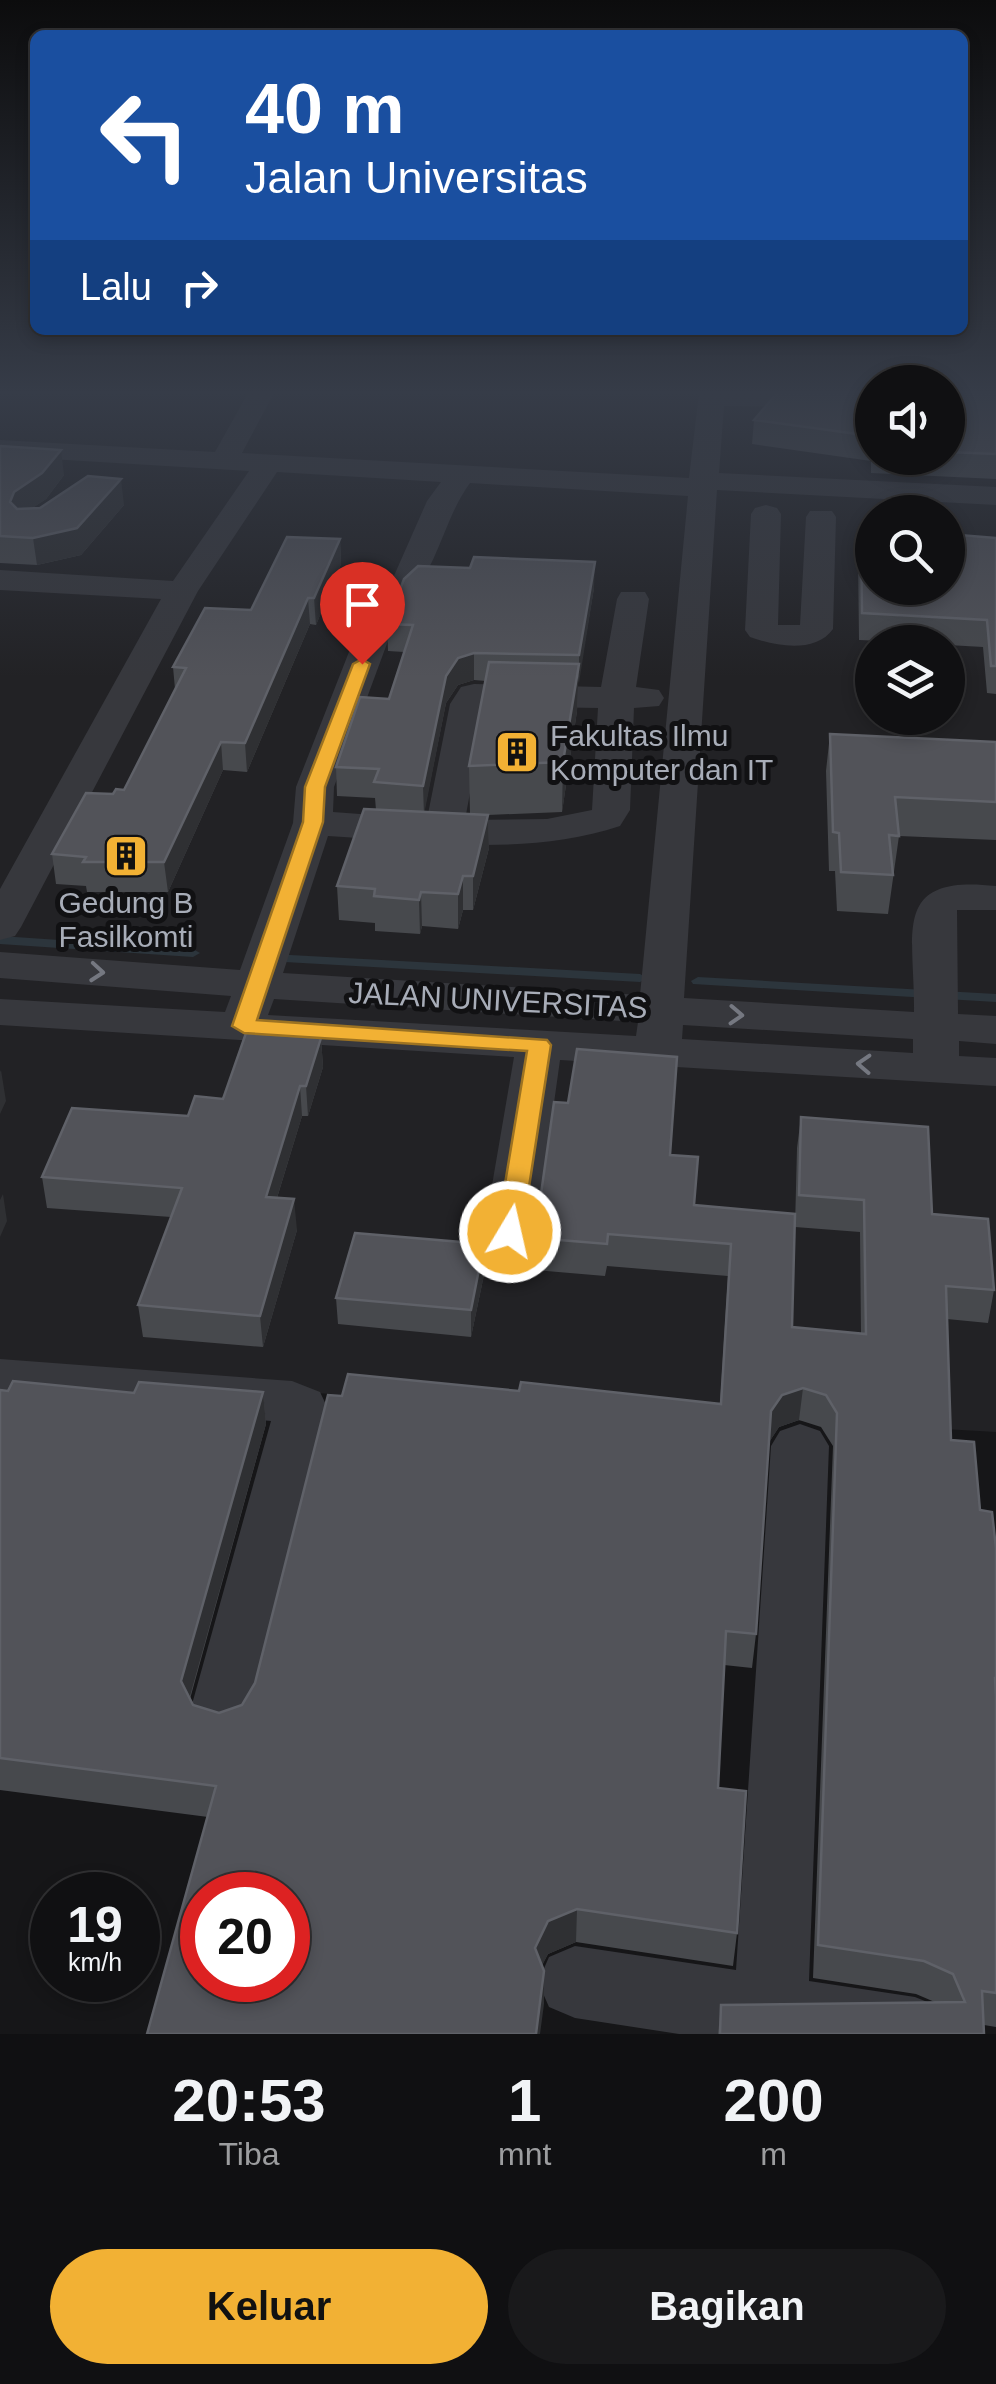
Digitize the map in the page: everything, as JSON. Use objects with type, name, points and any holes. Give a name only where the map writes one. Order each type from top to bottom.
[{"type":"street","points":[[0,926],[182,591],[253,488]]},
{"type":"street","points":[[249,1006],[313,822],[315,787],[373,634],[388,600],[406,583],[442,501],[452,488]]},
{"type":"street","points":[[658,488],[855,500]]},
{"type":"street","points":[[660,1031],[698,488]]},
{"type":"street","points":[[698,491],[766,514],[855,519]]},
{"type":"street","points":[[965,498],[996,496]]},
{"type":"street","points":[[766,514],[760,624],[762,630],[774,635],[805,634],[816,629],[821,517]]},
{"type":"street","points":[[0,580],[182,591]]},
{"type":"street","points":[[313,822],[444,830],[568,829],[606,818],[611,810],[618,696],[634,599]]},
{"type":"street","points":[[444,830],[470,698],[486,693],[684,700]]},
{"type":"street","points":[[935,1020],[936,907],[943,899],[960,895],[996,898]]},
{"type":"street","name":"JALAN UNIVERSITAS","points":[[0,964],[249,1006]]},
{"type":"street","name":"JALAN UNIVERSITAS","points":[[0,1012],[249,1006],[660,1031]]},
{"type":"street","name":"JALAN UNIVERSITAS","points":[[338,1012],[539,1045],[660,1031],[935,1020],[996,1030]]},
{"type":"street","name":"JALAN UNIVERSITAS","points":[[935,1020],[996,1072]]},
{"type":"street","points":[[510,1232],[539,1045]]},
{"type":"street","points":[[0,1379],[292,1402],[300,1406],[302,1413],[222,1715]]},
{"type":"street","points":[[771,2012],[800,1446]]},
{"type":"street","points":[[575,1982],[915,2034]]},
{"type":"shaded area","points":[[0,488],[996,488],[996,1432],[0,1375]]},
{"type":"building","points":[[0,488],[20,488],[10,502],[17,509],[40,508],[70,488],[113,488],[77,528],[33,538],[0,536]]},
{"type":"building","points":[[965,535],[996,538],[996,666],[991,666],[987,620],[862,613],[862,605],[965,605]]},
{"type":"building","points":[[287,537],[340,539],[314,598],[308,598],[245,743],[221,742],[164,862],[83,862],[86,857],[52,854],[86,793],[113,794],[116,789],[124,790],[186,668],[173,667],[205,608],[251,610]]},
{"type":"building","points":[[474,557],[595,562],[579,655],[474,653],[458,658],[446,676],[423,786],[374,782],[379,769],[336,767],[360,697],[389,699],[413,625],[387,624],[404,579],[418,566],[470,568]]},
{"type":"building","points":[[489,662],[579,664],[563,762],[469,766]]},
{"type":"building","points":[[830,734],[996,742],[996,802],[895,797],[899,836],[889,835],[893,875],[841,872],[839,833],[833,832]]},
{"type":"building","points":[[364,809],[488,815],[473,876],[463,876],[458,894],[421,892],[419,900],[374,896],[375,889],[337,886]]},
{"type":"building","points":[[246,1033],[321,1038],[306,1086],[300,1086],[266,1197],[294,1199],[260,1316],[138,1305],[182,1188],[42,1177],[72,1108],[188,1116],[195,1096],[223,1099]]},
{"type":"building","points":[[577,1049],[677,1057],[670,1155],[698,1157],[694,1205],[795,1214],[792,1327],[866,1334],[864,1200],[799,1195],[801,1117],[928,1127],[932,1214],[988,1219],[994,1290],[946,1286],[951,1440],[974,1442],[980,1510],[992,1512],[996,1548],[996,1993],[982,1991],[984,2034],[720,2034],[721,2005],[965,2002],[953,1974],[924,1961],[818,1945],[837,1413],[826,1395],[803,1388],[782,1395],[771,1411],[756,1634],[726,1631],[718,1788],[746,1791],[737,1933],[577,1909],[548,1921],[535,1948],[544,1971],[536,2034],[147,2034],[156,2002],[160,2002],[160,1987],[180,1915],[180,2002],[310,2002],[310,1872],[192,1872],[216,1786],[0,1758],[0,1390],[8,1391],[13,1381],[134,1393],[139,1382],[263,1392],[181,1681],[193,1705],[219,1713],[242,1705],[255,1683],[328,1395],[342,1396],[348,1374],[519,1391],[521,1382],[721,1404],[731,1244],[608,1234],[607,1244],[524,1237],[528,1216],[540,1201],[554,1102],[568,1103]]},
{"type":"building","points":[[355,1233],[484,1244],[471,1310],[336,1298]]},
{"type":"waterway","points":[[0,940],[193,953]]},
{"type":"waterway","points":[[272,958],[640,978]]},
{"type":"waterway","points":[[698,981],[996,998]]},
{"type":"place","name":"Fakultas Ilmu Komputer dan IT","points":[[517,752]]},
{"type":"place","name":"Gedung B Fasilkomti","points":[[126,856]]},
{"type":"route","points":[[362,664],[312,796],[313,822],[244,1026],[539,1045],[510,1232]]}]
